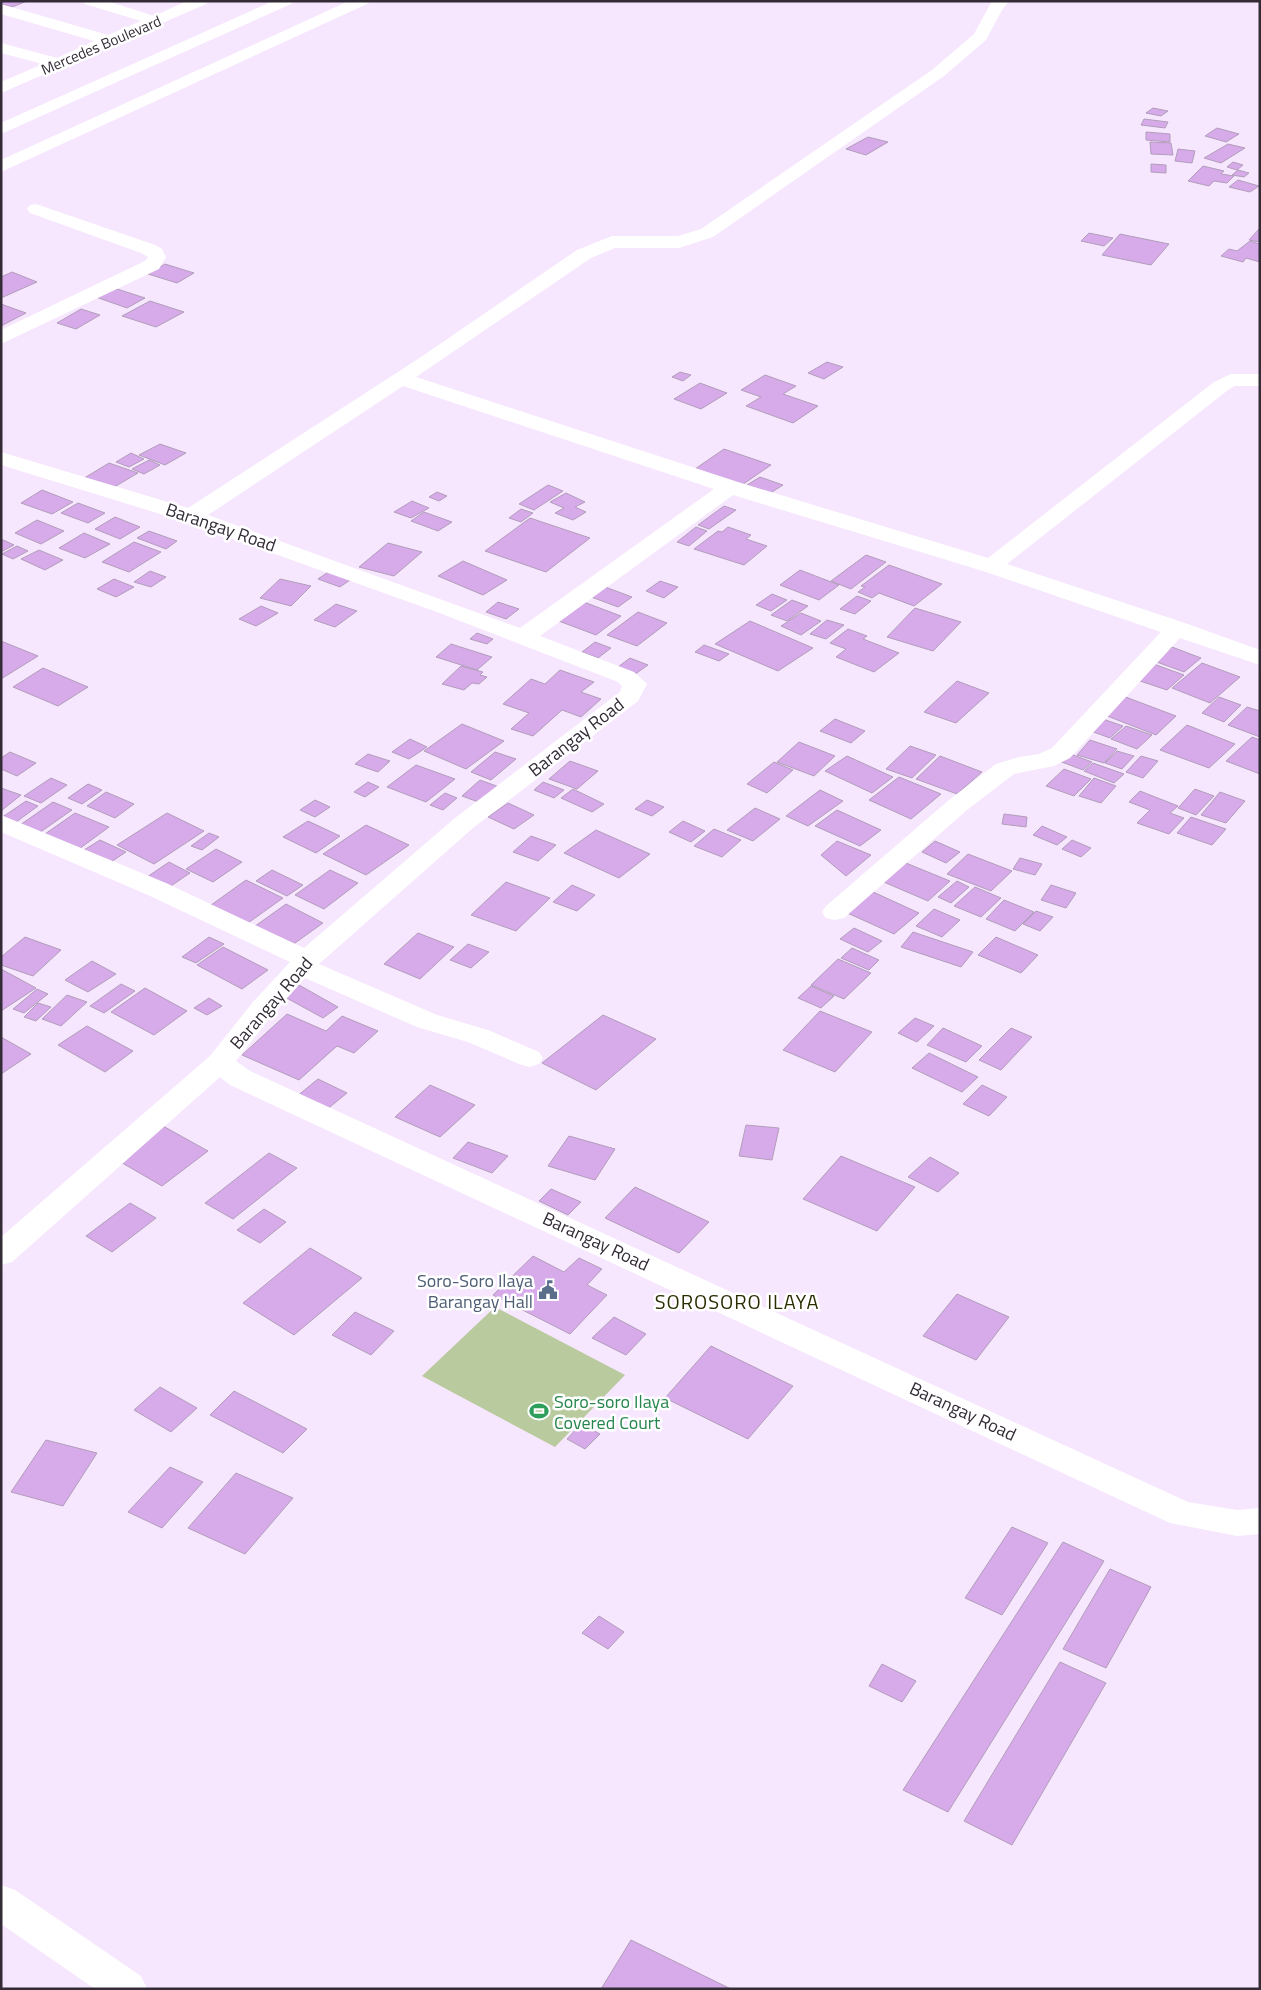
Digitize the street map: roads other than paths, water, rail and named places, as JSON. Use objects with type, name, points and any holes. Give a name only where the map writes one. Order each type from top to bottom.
[{"type":"street","points":[[90,1],[156,21]]},
{"type":"street","name":"Mercedes Boulevard","points":[[3,86],[107,43],[201,1]]},
{"type":"street","points":[[1,129],[286,1]]},
{"type":"street","points":[[1,167],[362,1]]},
{"type":"street","points":[[191,516],[400,379],[584,254],[612,242],[679,242],[706,233],[938,73],[980,37],[985,30],[989,15],[1001,1]]},
{"type":"street","points":[[1,9],[157,60],[206,73]]},
{"type":"street","points":[[1,48],[58,64]]},
{"type":"street","points":[[1,338],[152,265],[157,257],[155,253],[148,249],[36,209]]},
{"type":"street","points":[[400,379],[730,487],[992,566],[1260,658]]},
{"type":"street","points":[[992,566],[1221,386],[1231,380],[1260,380]]},
{"type":"street","name":"Barangay Road","points":[[1,458],[191,516],[436,604],[626,677],[635,684],[630,696],[464,823],[304,963],[263,1008],[220,1062],[240,1078],[1182,1514],[1237,1523],[1260,1521]]},
{"type":"street","points":[[523,637],[730,487]]},
{"type":"street","points":[[835,912],[958,805],[1005,769],[1019,764],[1045,761],[1061,753],[1176,628]]},
{"type":"street","points":[[1,823],[157,889],[304,963],[427,1021],[478,1036],[528,1058]]},
{"type":"street","points":[[1,1254],[220,1062]]},
{"type":"street","points":[[1,1902],[127,1989]]},
{"type":"place","name":"Soro-Soro Ilaya Barangay Hall","points":[[548,1290]]},
{"type":"place","name":"Soro-soro Ilaya Covered Court","points":[[539,1411]]},
{"type":"district","name":"SOROSORO ILAYA","points":[[737,1301]]}]
